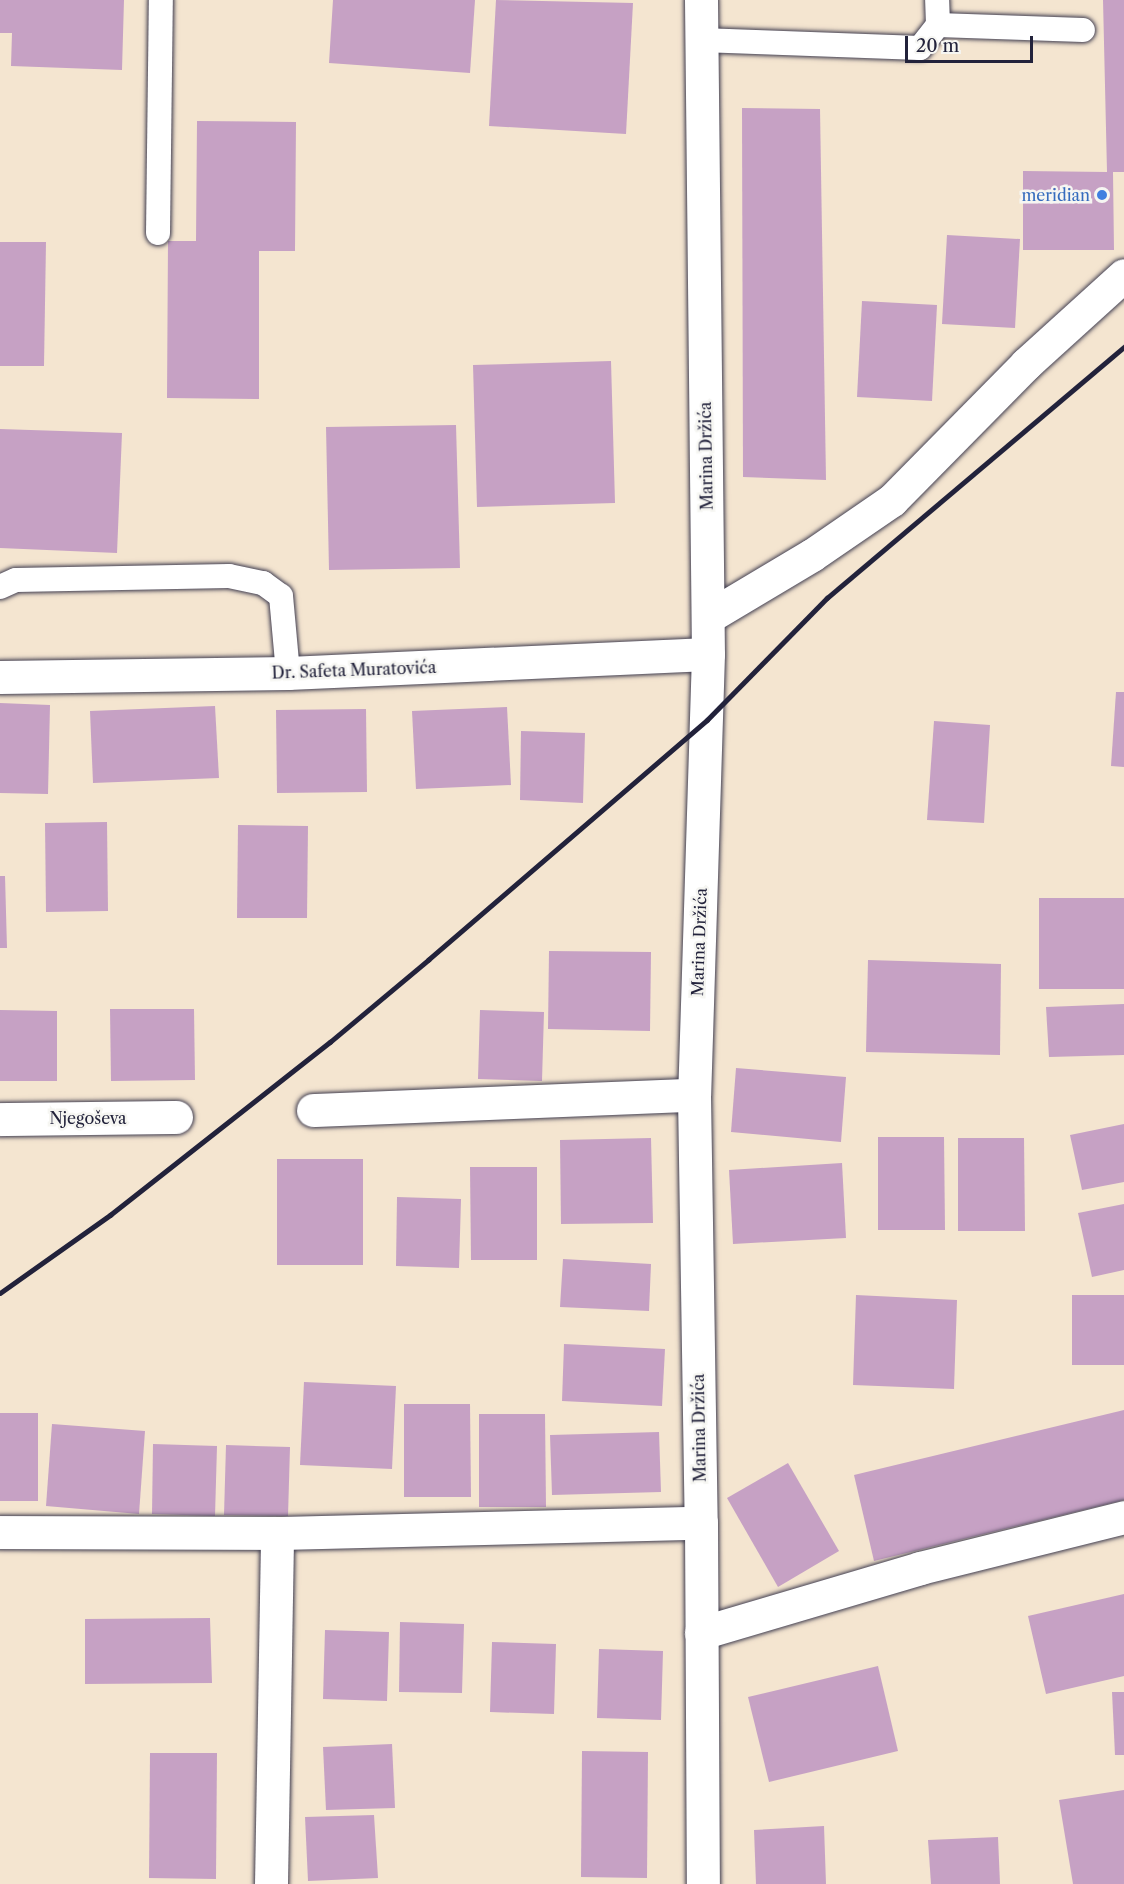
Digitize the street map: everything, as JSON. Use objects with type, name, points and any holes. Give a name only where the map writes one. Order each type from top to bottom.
[{"type":"street","name":"Marina Držića","points":[[700,0],[708,654],[694,1095],[701,1522],[703,1884]]},
{"type":"street","points":[[708,617],[812,555],[892,500],[1026,364],[1124,275]]},
{"type":"street","name":"Dr. Safeta Muratovića","points":[[0,677],[288,673],[708,654]]},
{"type":"street","points":[[314,1110],[694,1095]]},
{"type":"street","name":"Njegoševa","points":[[0,1119],[176,1118]]},
{"type":"street","points":[[701,1633],[920,1568],[1124,1517]]},
{"type":"street","points":[[0,1532],[277,1533],[701,1522]]},
{"type":"street","points":[[271,1884],[277,1533]]},
{"type":"lane","points":[[158,233],[161,0]]},
{"type":"lane","points":[[701,40],[920,48],[938,25],[937,0]]},
{"type":"lane","points":[[938,25],[1083,30]]},
{"type":"lane","points":[[0,587],[16,580],[229,576],[263,583],[281,596],[288,673]]},
{"type":"building","points":[[0,0],[124,0],[122,70],[11,66],[12,33],[0,33]]},
{"type":"building","points":[[333,0],[475,0],[470,73],[329,63]]},
{"type":"building","points":[[496,0],[633,3],[626,134],[489,126]]},
{"type":"building","points":[[1103,0],[1124,0],[1124,172],[1113,172],[1114,250],[1023,250],[1023,171],[1107,172]]},
{"type":"building","points":[[742,108],[820,109],[826,480],[743,477]]},
{"type":"building","points":[[197,121],[296,122],[295,251],[259,251],[259,399],[167,398],[168,241],[196,241]]},
{"type":"building","points":[[947,235],[1020,239],[1015,328],[942,324]]},
{"type":"building","points":[[0,242],[46,242],[44,366],[0,366]]},
{"type":"building","points":[[862,301],[937,305],[932,401],[857,397]]},
{"type":"building","points":[[611,361],[615,503],[477,507],[473,365]]},
{"type":"building","points":[[456,425],[460,568],[329,570],[326,427]]},
{"type":"building","points":[[0,429],[122,433],[117,553],[0,548]]},
{"type":"building","points":[[1116,692],[1124,692],[1124,767],[1111,766]]},
{"type":"building","points":[[0,703],[50,705],[48,794],[0,793]]},
{"type":"building","points":[[215,706],[219,778],[93,783],[90,711]]},
{"type":"building","points":[[507,707],[511,785],[416,789],[412,711]]},
{"type":"building","points":[[366,709],[367,792],[277,793],[276,710]]},
{"type":"building","points":[[934,721],[990,725],[984,823],[927,820]]},
{"type":"building","points":[[521,731],[585,733],[583,803],[520,800]]},
{"type":"building","points":[[107,822],[108,911],[46,912],[45,823]]},
{"type":"building","points":[[238,825],[308,826],[307,918],[237,918]]},
{"type":"building","points":[[0,876],[5,876],[7,948],[0,948]]},
{"type":"building","points":[[1039,898],[1124,898],[1124,989],[1039,989]]},
{"type":"building","points":[[549,951],[651,952],[650,1031],[548,1029]]},
{"type":"building","points":[[868,960],[1001,964],[1000,1055],[866,1052]]},
{"type":"building","points":[[1124,1004],[1124,1055],[1049,1057],[1046,1007]]},
{"type":"building","points":[[110,1009],[194,1009],[195,1080],[111,1081]]},
{"type":"building","points":[[0,1010],[57,1011],[57,1081],[0,1081]]},
{"type":"building","points":[[480,1010],[544,1012],[542,1081],[478,1079]]},
{"type":"building","points":[[736,1068],[846,1077],[841,1142],[731,1132]]},
{"type":"building","points":[[1124,1124],[1124,1182],[1082,1190],[1070,1135]]},
{"type":"building","points":[[878,1137],[944,1137],[945,1230],[878,1230]]},
{"type":"building","points":[[651,1138],[653,1223],[561,1224],[560,1140]]},
{"type":"building","points":[[958,1138],[1024,1138],[1025,1231],[958,1231]]},
{"type":"building","points":[[277,1159],[363,1159],[363,1265],[277,1265]]},
{"type":"building","points":[[842,1163],[846,1238],[733,1244],[729,1170]]},
{"type":"building","points":[[470,1167],[537,1167],[537,1260],[471,1260]]},
{"type":"building","points":[[397,1197],[461,1199],[459,1268],[396,1266]]},
{"type":"building","points":[[1124,1204],[1124,1270],[1092,1277],[1078,1213]]},
{"type":"building","points":[[563,1259],[651,1264],[649,1311],[560,1307]]},
{"type":"building","points":[[856,1295],[957,1300],[954,1389],[853,1385]]},
{"type":"building","points":[[1072,1295],[1124,1295],[1124,1365],[1072,1365]]},
{"type":"building","points":[[564,1344],[665,1349],[662,1406],[562,1401]]},
{"type":"building","points":[[304,1382],[396,1386],[392,1469],[300,1465]]},
{"type":"building","points":[[404,1404],[470,1404],[471,1497],[404,1497]]},
{"type":"building","points":[[1124,1410],[1124,1500],[874,1561],[854,1475]]},
{"type":"building","points":[[0,1413],[38,1413],[38,1501],[0,1501]]},
{"type":"building","points":[[479,1414],[545,1414],[546,1507],[479,1507]]},
{"type":"building","points":[[52,1424],[145,1431],[139,1514],[46,1506]]},
{"type":"building","points":[[659,1432],[661,1492],[552,1495],[550,1435]]},
{"type":"building","points":[[153,1444],[217,1446],[215,1516],[152,1514]]},
{"type":"building","points":[[226,1445],[290,1447],[288,1516],[224,1515]]},
{"type":"building","points":[[788,1463],[839,1551],[778,1587],[727,1498]]},
{"type":"building","points":[[1124,1594],[1124,1676],[1046,1694],[1028,1616]]},
{"type":"building","points":[[210,1618],[212,1683],[85,1684],[85,1619]]},
{"type":"building","points":[[400,1622],[464,1624],[462,1693],[399,1692]]},
{"type":"building","points":[[325,1630],[389,1632],[387,1701],[323,1699]]},
{"type":"building","points":[[492,1642],[556,1644],[554,1714],[490,1712]]},
{"type":"building","points":[[599,1649],[663,1651],[661,1720],[597,1718]]},
{"type":"building","points":[[878,1666],[898,1751],[769,1782],[748,1697]]},
{"type":"building","points":[[1112,1692],[1124,1692],[1124,1755],[1115,1755]]},
{"type":"building","points":[[392,1744],[395,1808],[326,1810],[323,1747]]},
{"type":"building","points":[[582,1751],[648,1752],[647,1878],[581,1877]]},
{"type":"building","points":[[150,1753],[217,1753],[216,1879],[149,1878]]},
{"type":"building","points":[[1124,1790],[1124,1884],[1073,1884],[1059,1800]]},
{"type":"building","points":[[374,1815],[378,1878],[308,1881],[305,1817]]},
{"type":"building","points":[[824,1826],[826,1884],[756,1884],[754,1830]]},
{"type":"building","points":[[998,1837],[1000,1884],[931,1884],[928,1840]]},
{"type":"railway","points":[[0,1293],[110,1215],[330,1042],[428,960],[707,720],[827,598],[1124,347]]},
{"type":"place","name":"meridian","points":[[1102,195]]}]
